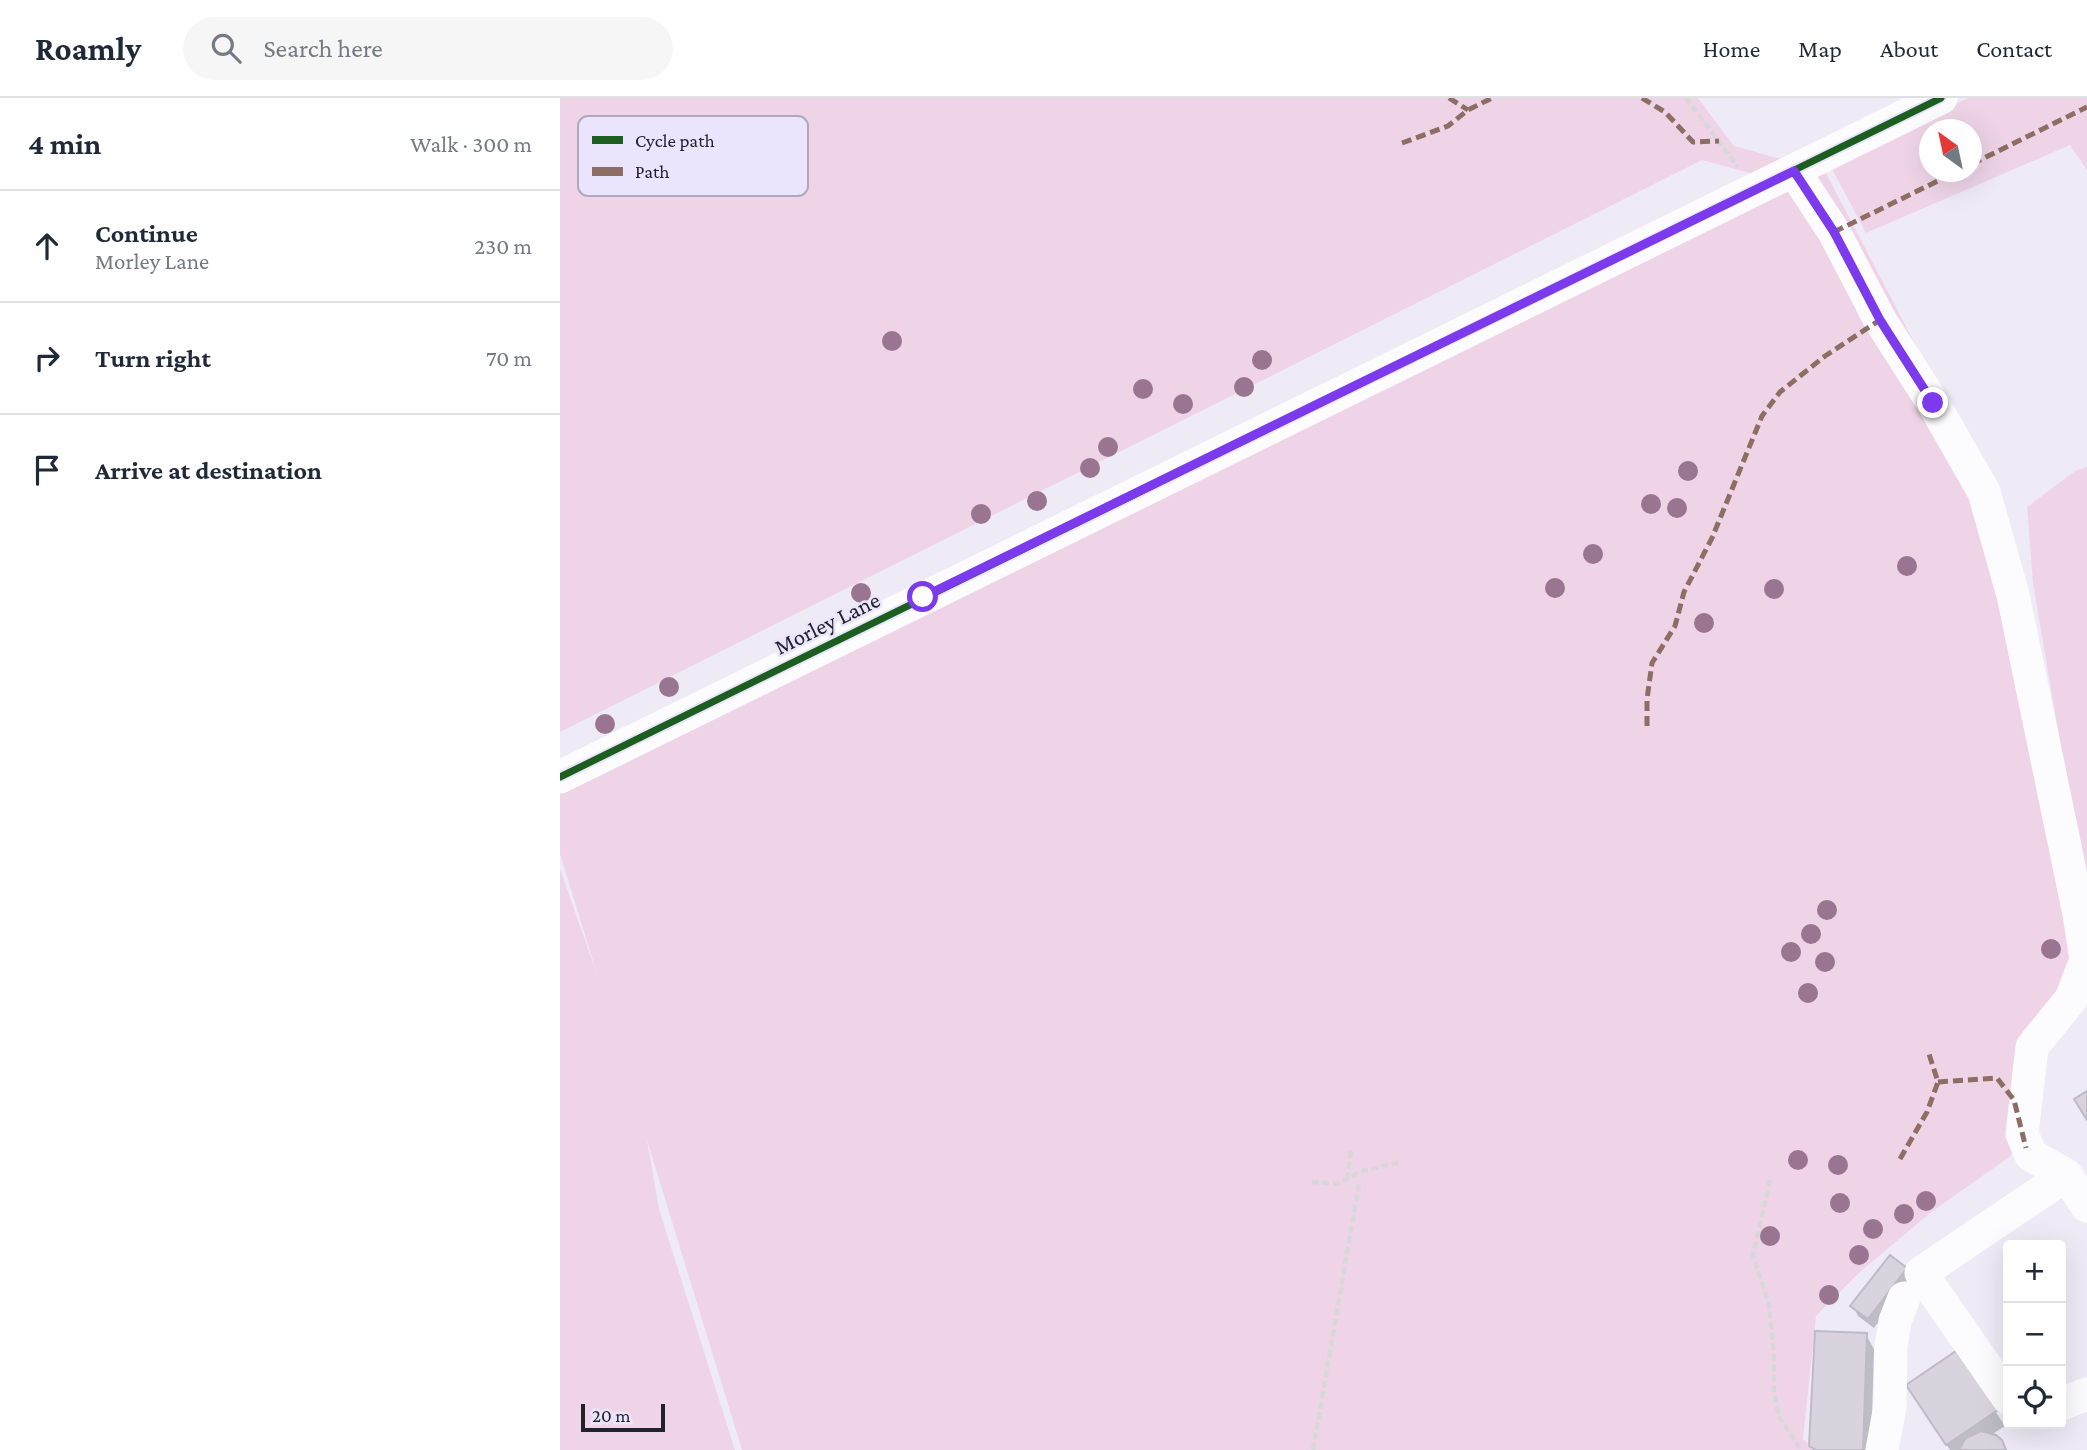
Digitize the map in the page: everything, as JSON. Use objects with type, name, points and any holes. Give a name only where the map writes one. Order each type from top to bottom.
[{"type":"street","name":"Morley Lane","points":[[560,777],[1941,98]]},
{"type":"street","points":[[1794,171],[1834,232],[1880,320],[1933,403],[1984,492],[2013,595],[2079,914],[2086,960],[2071,999],[2032,1047],[2022,1134],[2031,1155],[2066,1175],[2087,1206]]},
{"type":"street","points":[[2003,1391],[1921,1273],[2066,1175]]},
{"type":"street","points":[[1882,1450],[1890,1406],[1891,1347],[1895,1321],[1904,1298]]},
{"type":"street","points":[[2066,1402],[2087,1394]]},
{"type":"path","points":[[1686,98],[1754,191]]},
{"type":"path","points":[[1347,1180],[1351,1151]]},
{"type":"path","points":[[1312,1182],[1338,1184],[1362,1171],[1398,1163]]},
{"type":"path","points":[[1770,1180],[1754,1256],[1769,1304],[1774,1390],[1779,1418],[1801,1450]]},
{"type":"path","points":[[1313,1450],[1359,1184]]},
{"type":"shaded area","points":[[560,98],[1698,98],[1734,146],[1825,171],[2000,507],[2087,909],[2043,1049],[2037,1128],[2008,1158],[1930,1213],[1860,1272],[1816,1316],[1803,1439],[1815,1450],[742,1450],[647,1140],[659,1209],[735,1450],[560,1450],[560,869],[598,977],[560,854],[560,785],[1786,183],[1702,160],[560,732]]},
{"type":"shaded area","points":[[1968,98],[2087,98],[2087,170],[2070,145],[1866,233],[1830,165],[1919,122],[1919,182],[1982,182],[1982,119],[1925,119]]},
{"type":"shaded area","points":[[2087,467],[2087,879],[2083,877],[2033,583],[2027,507],[2075,471]]},
{"type":"building","points":[[2087,1091],[2087,1120],[2074,1099]]},
{"type":"building","points":[[1890,1255],[1907,1268],[1868,1319],[1850,1306]]},
{"type":"building","points":[[1815,1331],[1867,1333],[1863,1450],[1816,1450],[1809,1446]]},
{"type":"building","points":[[1956,1351],[1998,1410],[1946,1445],[1906,1385]]},
{"type":"building","points":[[1981,1431],[1996,1435],[2002,1440],[2006,1450],[1959,1450],[1966,1438]]},
{"type":"marked path","points":[[1449,98],[1468,110]]},
{"type":"marked path","points":[[1402,143],[1448,126],[1468,110],[1492,98]]},
{"type":"marked path","points":[[1642,98],[1665,112],[1693,142],[1719,141]]},
{"type":"marked path","points":[[1982,159],[2087,107]]},
{"type":"marked path","points":[[1834,232],[1936,182]]},
{"type":"marked path","points":[[1647,726],[1647,699],[1652,663],[1675,626],[1684,592],[1712,538],[1762,416],[1780,392],[1825,356],[1880,320]]},
{"type":"marked path","points":[[1900,1159],[1927,1112],[1938,1082],[1928,1051]]},
{"type":"marked path","points":[[1938,1082],[1997,1078],[2014,1100],[2026,1148]]},
{"type":"cycle path","points":[[560,777],[1941,98]]},
{"type":"route","points":[[923,597],[1794,171],[1834,232],[1880,320],[1933,403]]}]
